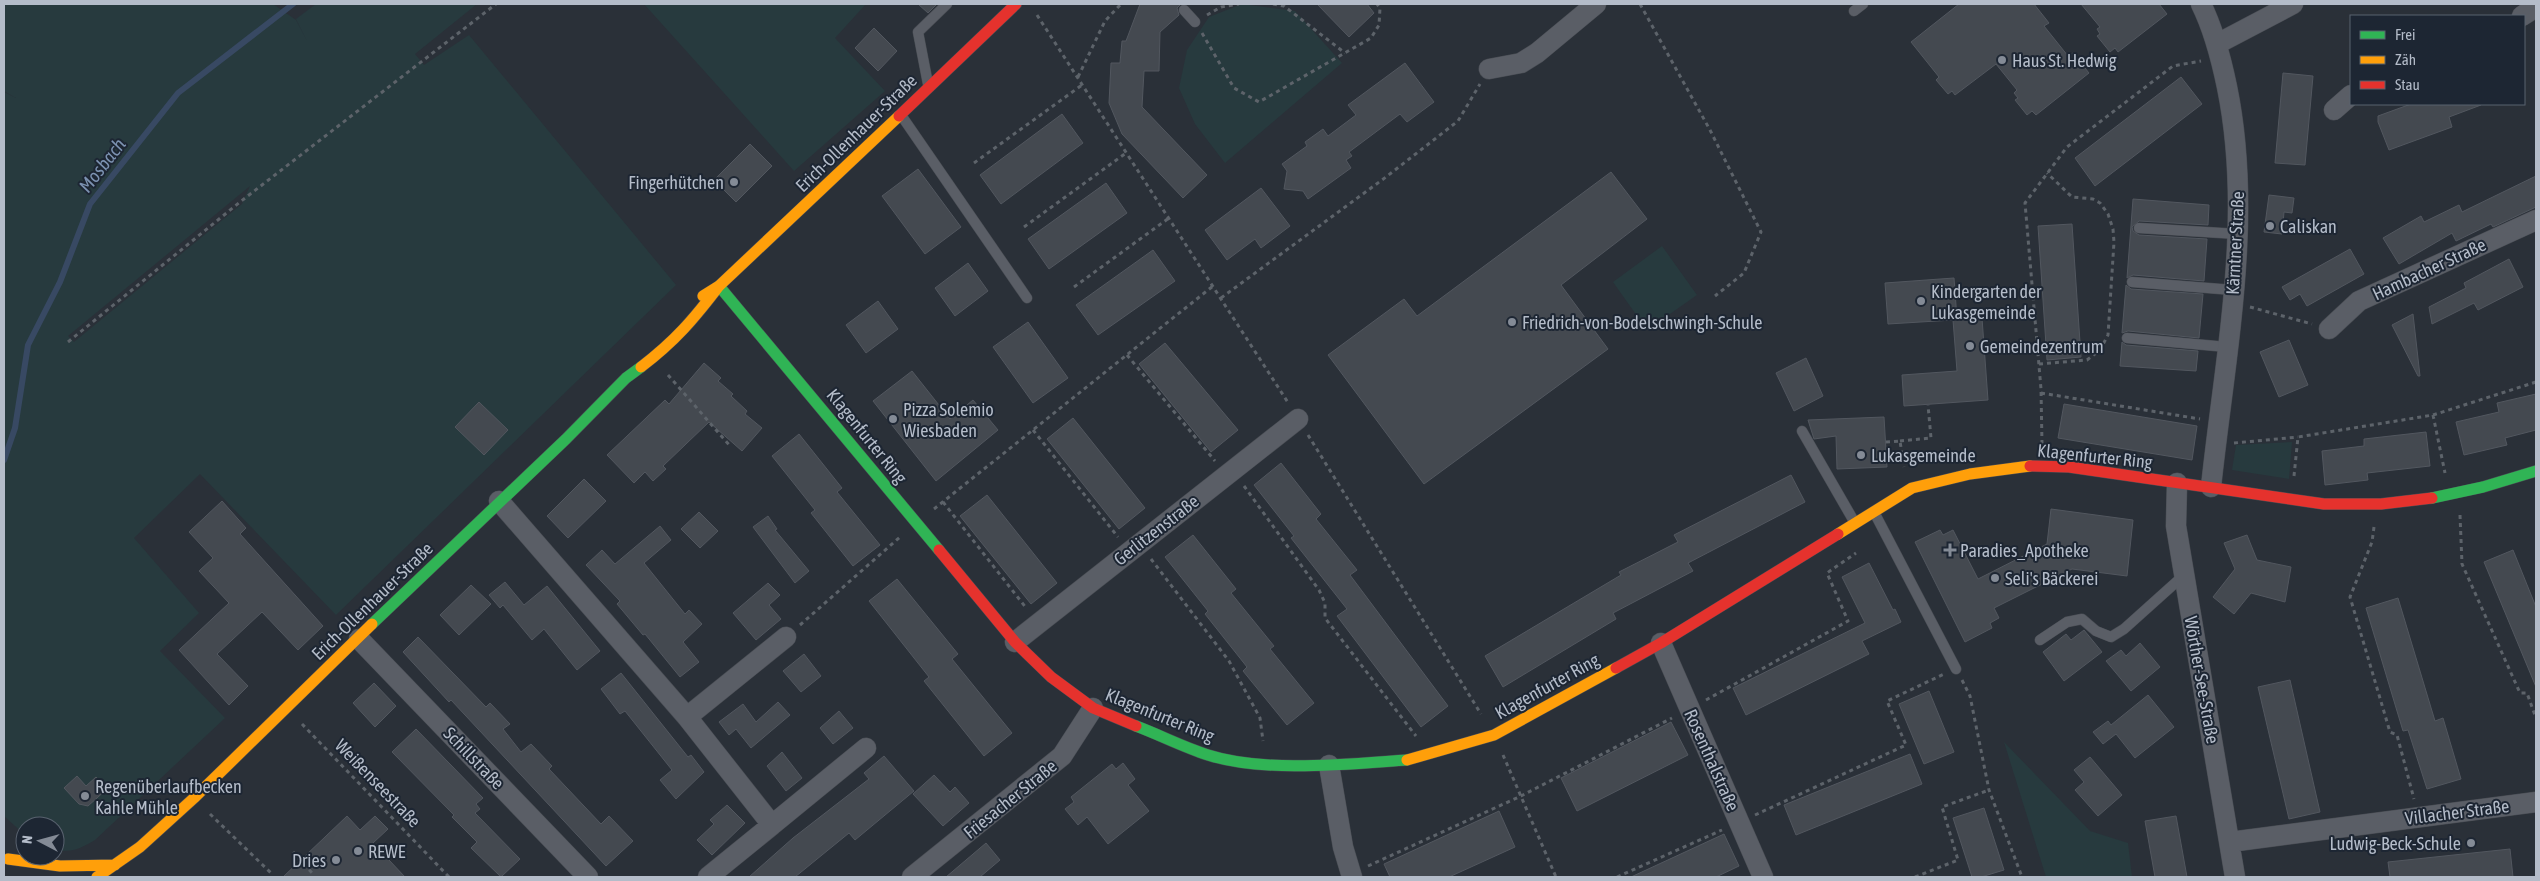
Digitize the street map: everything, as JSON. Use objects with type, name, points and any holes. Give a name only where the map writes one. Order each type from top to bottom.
[{"type":"street","points":[[1489,69],[1521,63],[1596,4]]},
{"type":"street","name":"Kärntner Straße","points":[[2201,4],[2219,51],[2235,134],[2239,185],[2238,234],[2233,290],[2210,487]]},
{"type":"street","points":[[2219,51],[2293,4]]},
{"type":"street","name":"Erich-Ollenhauer-Straße","points":[[685,310],[719,286],[929,87],[1010,5]]},
{"type":"street","points":[[2524,15],[2536,7]]},
{"type":"street","points":[[2334,110],[2350,96]]},
{"type":"street","name":"Hambacher Straße","points":[[2329,329],[2359,301],[2536,220]]},
{"type":"street","name":"Erich-Ollenhauer-Straße","points":[[97,877],[140,847],[359,639],[499,500],[566,439],[626,378],[669,346],[688,326],[719,286]]},
{"type":"street","name":"Klagenfurter Ring","points":[[719,286],[1015,642],[1051,677],[1093,708],[1208,755],[1246,763],[1329,765],[1415,759],[1494,735],[1661,643],[1912,488],[1998,468],[2042,465],[2324,504],[2415,502],[2453,495],[2536,470]]},
{"type":"street","name":"Erich-Ollenhauer-Straße","points":[[626,378],[647,347]]},
{"type":"street","name":"Gerlitzenstraße","points":[[1015,642],[1298,418]]},
{"type":"street","name":"Wörther-See-Straße","points":[[2177,483],[2176,526],[2235,877]]},
{"type":"street","points":[[499,500],[686,717],[772,825]]},
{"type":"street","points":[[686,717],[786,637]]},
{"type":"street","name":"Schillstraße","points":[[359,639],[588,877]]},
{"type":"street","name":"Rosenthalstraße","points":[[1661,643],[1763,877]]},
{"type":"street","name":"Friesacher Straße","points":[[912,877],[1062,756],[1093,708]]},
{"type":"street","points":[[708,877],[866,748]]},
{"type":"street","points":[[1329,765],[1343,847],[1351,876]]},
{"type":"street","name":"Villacher Straße","points":[[2230,842],[2536,802]]},
{"type":"street","name":"Erich-Ollenhauer-Straße","points":[[119,877],[140,847]]},
{"type":"street","points":[[6,858],[60,866],[115,865]]},
{"type":"street","points":[[6,858],[20,871]]},
{"type":"lane","points":[[929,87],[918,32],[947,4]]},
{"type":"lane","points":[[1854,11],[1863,4]]},
{"type":"lane","points":[[1184,10],[1195,22]]},
{"type":"lane","points":[[900,114],[1027,298]]},
{"type":"lane","points":[[2139,228],[2238,234]]},
{"type":"lane","points":[[2132,282],[2233,290]]},
{"type":"lane","points":[[2127,338],[2227,347]]},
{"type":"lane","points":[[1802,431],[1855,524]]},
{"type":"lane","points":[[1874,512],[1956,669]]},
{"type":"lane","points":[[2040,640],[2067,622],[2082,620],[2096,631],[2111,637],[2124,630],[2184,576]]},
{"type":"path","points":[[68,342],[240,202],[496,4]]},
{"type":"path","points":[[1078,78],[1106,21],[1121,4]]},
{"type":"path","points":[[1239,4],[1221,7],[1195,22],[1234,88],[1259,102],[1371,38],[1379,25],[1380,8],[1377,4]]},
{"type":"path","points":[[1273,4],[1284,6],[1344,53]]},
{"type":"path","points":[[1640,4],[1710,130],[1761,232],[1744,273],[1714,296]]},
{"type":"path","points":[[1034,9],[1298,418],[1494,735],[1556,877]]},
{"type":"path","points":[[2042,465],[2041,393],[2025,204],[2066,147],[2174,66],[2219,51]]},
{"type":"path","points":[[1221,298],[1386,178],[1458,121],[1489,69]]},
{"type":"path","points":[[974,162],[1082,85]]},
{"type":"path","points":[[1024,228],[1127,153]]},
{"type":"path","points":[[2039,364],[2086,360],[2100,350],[2108,335],[2114,242],[2108,214],[2100,203],[2094,199],[2072,197],[2064,192],[2048,173]]},
{"type":"path","points":[[1074,288],[1169,218]]},
{"type":"path","points":[[801,624],[916,524],[1213,286]]},
{"type":"path","points":[[2248,307],[2329,329]]},
{"type":"path","points":[[1127,355],[1230,472],[1319,590],[1325,603],[1326,618],[1430,754]]},
{"type":"path","points":[[666,373],[731,447]]},
{"type":"path","points":[[2215,445],[2298,437],[2433,415],[2536,382]]},
{"type":"path","points":[[2041,393],[2218,422]]},
{"type":"path","points":[[1886,442],[1931,438],[1928,404]]},
{"type":"path","points":[[2433,415],[2461,524],[2462,564],[2520,693],[2527,693],[2536,718]]},
{"type":"path","points":[[1033,430],[1229,660],[1260,718],[1266,764]]},
{"type":"path","points":[[2291,499],[2298,437]]},
{"type":"path","points":[[1900,441],[1902,458],[1912,488]]},
{"type":"path","points":[[943,502],[1038,624]]},
{"type":"path","points":[[2378,504],[2372,542],[2350,598],[2390,732],[2397,736],[2416,806]]},
{"type":"path","points":[[1351,876],[1520,796],[1689,709],[1848,621],[1827,573],[1885,532]]},
{"type":"path","points":[[1617,877],[1906,745],[1887,701],[1956,669],[1970,696],[1989,790],[2022,877]]},
{"type":"path","name":"Weißenseestraße","points":[[287,708],[449,877]]},
{"type":"path","points":[[1915,877],[1958,860],[1942,807],[1989,790]]},
{"type":"path","points":[[213,816],[271,873]]},
{"type":"path","points":[[293,852],[313,874]]},
{"type":"green space","points":[[4,4],[273,4],[296,20],[307,41],[296,19],[316,4],[477,4],[415,54],[424,65],[469,35],[676,285],[336,615],[200,474],[134,538],[199,613],[160,651],[225,718],[95,840],[80,848],[66,851],[65,816],[15,816],[15,826],[4,816],[4,92],[16,98],[4,91]],"holes":[[[250,186],[242,204],[74,342],[68,336]]]},
{"type":"green space","points":[[644,4],[866,4],[835,38],[885,91],[794,171]]},
{"type":"green space","points":[[1242,4],[1295,11],[1342,63],[1225,163],[1195,124],[1179,88],[1187,50],[1209,17]]},
{"type":"green space","points":[[1662,246],[1697,295],[1647,330],[1613,282]]},
{"type":"green space","points":[[2292,442],[2289,479],[2232,470],[2236,445]]},
{"type":"green space","points":[[2004,742],[2090,831],[2128,843],[2132,877],[2046,877]]},
{"type":"building","points":[[918,4],[937,4],[928,13]]},
{"type":"building","points":[[1140,4],[1181,4],[1177,8],[1179,15],[1160,32],[1159,71],[1144,71],[1142,107],[1207,175],[1183,198],[1122,134],[1109,103],[1111,63],[1120,63],[1122,41],[1126,41]]},
{"type":"building","points":[[1317,4],[1367,4],[1374,13],[1349,37]]},
{"type":"building","name":"Haus St. Hedwig","points":[[1959,4],[2034,4],[2049,23],[2044,26],[2068,56],[2073,53],[2089,73],[2036,115],[2032,111],[2027,115],[2015,100],[2018,98],[2014,93],[2017,90],[1996,64],[1955,95],[1952,91],[1948,94],[1936,80],[1939,77],[1911,42]]},
{"type":"building","name":"Haus St. Hedwig","points":[[2081,4],[2159,4],[2167,14],[2118,52],[2115,48],[2110,52],[2097,36],[2100,34],[2097,29],[2100,27]]},
{"type":"building","points":[[874,28],[897,51],[878,71],[855,48]]},
{"type":"building","points":[[1405,63],[1434,102],[1407,122],[1400,114],[1349,152],[1352,156],[1346,160],[1351,168],[1308,199],[1303,191],[1284,189],[1287,171],[1282,164],[1307,146],[1305,142],[1323,129],[1328,136],[1356,115],[1348,105]]},
{"type":"building","points":[[2283,73],[2313,76],[2305,165],[2275,163]]},
{"type":"building","points":[[2181,77],[2202,104],[2095,186],[2075,158]]},
{"type":"building","points":[[2408,105],[2481,105],[2449,117],[2452,127],[2389,150],[2378,122],[2378,116]]},
{"type":"building","points":[[1062,114],[1083,143],[1001,204],[980,175]]},
{"type":"building","points":[[750,144],[772,166],[736,202],[714,180]]},
{"type":"building","points":[[918,169],[961,227],[925,254],[882,196]]},
{"type":"building","points":[[1611,172],[1647,219],[1561,285],[1608,349],[1424,484],[1328,355],[1404,299],[1417,316]]},
{"type":"building","points":[[2536,176],[2536,207],[2493,227],[2491,224],[2456,241],[2452,233],[2399,264],[2383,238],[2421,216],[2424,222],[2459,205],[2462,212]]},
{"type":"building","points":[[1106,183],[1127,213],[1049,269],[1028,239]]},
{"type":"building","points":[[1261,188],[1290,226],[1261,248],[1255,239],[1227,260],[1205,230]]},
{"type":"building","points":[[2269,195],[2294,198],[2292,213],[2284,212],[2282,234],[2264,232]]},
{"type":"building","points":[[2133,199],[2209,205],[2208,225],[2139,221],[2132,227],[2133,231],[2139,235],[2207,239],[2204,281],[2133,275],[2127,278]]},
{"type":"building","points":[[2072,224],[2081,357],[2047,360],[2038,226]]},
{"type":"building","points":[[2350,249],[2364,274],[2307,306],[2300,294],[2290,300],[2282,287]]},
{"type":"building","points":[[1153,250],[1175,281],[1098,335],[1076,305]]},
{"type":"building","points":[[2509,259],[2523,287],[2478,310],[2474,303],[2432,324],[2429,307],[2466,288],[2464,283]]},
{"type":"building","points":[[968,263],[988,291],[955,316],[935,288]]},
{"type":"building","points":[[1954,278],[1957,319],[1982,318],[1988,400],[1904,406],[1902,375],[1957,371],[1953,320],[1888,324],[1885,283]]},
{"type":"building","points":[[2126,285],[2131,289],[2203,294],[2199,338],[2128,331],[2122,333]]},
{"type":"building","points":[[878,301],[898,329],[866,353],[846,325]]},
{"type":"building","points":[[2413,314],[2420,376],[2418,376],[2392,325]]},
{"type":"building","points":[[1028,322],[1068,378],[1033,403],[993,347]]},
{"type":"building","points":[[2289,340],[2308,385],[2279,397],[2260,352]]},
{"type":"building","points":[[2122,342],[2126,345],[2198,351],[2196,371],[2120,366]]},
{"type":"building","points":[[1165,343],[1238,430],[1211,452],[1139,364]]},
{"type":"building","points":[[1806,358],[1823,396],[1794,411],[1776,373]]},
{"type":"building","points":[[704,363],[721,378],[718,381],[733,394],[731,396],[747,411],[745,414],[762,428],[742,451],[709,422],[663,466],[666,469],[653,481],[645,472],[634,483],[607,455],[665,400],[669,404]]},
{"type":"building","points":[[912,371],[950,419],[973,400],[998,430],[936,481],[873,401]]},
{"type":"building","points":[[2536,394],[2536,430],[2505,438],[2507,445],[2464,455],[2456,422],[2499,412],[2497,403]]},
{"type":"building","points":[[479,402],[508,430],[484,455],[455,427]]},
{"type":"building","points":[[2064,404],[2197,426],[2192,460],[2058,438]]},
{"type":"building","name":"Lukasgemeinde","points":[[1884,417],[1887,467],[1837,469],[1836,436],[1814,439],[1808,420]]},
{"type":"building","points":[[1073,418],[1145,508],[1119,529],[1047,439]]},
{"type":"building","points":[[2426,432],[2430,466],[2367,473],[2368,480],[2325,485],[2322,451],[2364,446],[2364,439]]},
{"type":"building","points":[[799,434],[842,488],[837,492],[880,545],[853,566],[811,513],[815,510],[772,456]]},
{"type":"building","points":[[1281,463],[1321,514],[1316,519],[1357,570],[1350,575],[1448,706],[1421,727],[1337,616],[1347,609],[1291,538],[1294,536],[1254,485]]},
{"type":"building","points":[[1791,475],[1805,502],[1688,563],[1693,571],[1613,613],[1616,619],[1503,687],[1485,656],[1621,575],[1619,572],[1678,542],[1674,535]]},
{"type":"building","points":[[584,479],[606,501],[568,538],[547,516]]},
{"type":"building","points":[[987,495],[1057,583],[1031,604],[960,516]]},
{"type":"building","points":[[222,501],[246,528],[240,534],[323,626],[298,650],[262,612],[217,654],[248,686],[229,705],[179,650],[229,603],[199,571],[213,558],[189,532]]},
{"type":"building","points":[[2051,509],[2133,520],[2127,576],[2072,569],[1994,608],[1999,618],[1990,623],[1992,628],[1965,642],[1915,542],[1940,530],[1943,535],[1953,530],[1978,579],[2047,544]]},
{"type":"building","points":[[699,512],[718,531],[700,548],[681,529]]},
{"type":"building","points":[[768,516],[777,529],[775,530],[809,571],[795,583],[753,527]]},
{"type":"building","points":[[660,526],[671,540],[644,563],[685,614],[689,610],[702,624],[683,642],[699,662],[680,677],[645,634],[643,635],[617,604],[620,601],[586,565],[602,550],[615,564]]},
{"type":"building","points":[[1193,535],[1236,589],[1231,593],[1274,646],[1270,649],[1314,703],[1287,725],[1243,671],[1247,667],[1205,614],[1208,611],[1165,557]]},
{"type":"building","points":[[2247,535],[2257,560],[2291,567],[2285,602],[2251,593],[2234,614],[2213,597],[2235,569],[2224,543]]},
{"type":"building","points":[[2513,550],[2536,607],[2536,687],[2484,562]]},
{"type":"building","points":[[1869,563],[1901,622],[1862,641],[1869,654],[1746,715],[1733,688],[1865,623],[1842,577]]},
{"type":"building","points":[[897,579],[958,654],[952,659],[1012,733],[984,756],[924,681],[929,677],[869,601]]},
{"type":"building","points":[[505,582],[524,605],[547,586],[600,651],[577,670],[544,629],[532,640],[503,605],[500,608],[489,595]]},
{"type":"building","points":[[768,583],[780,595],[769,605],[781,619],[756,640],[733,613]]},
{"type":"building","points":[[471,585],[491,604],[459,635],[440,615]]},
{"type":"building","points":[[2398,598],[2435,721],[2443,718],[2461,779],[2427,789],[2408,730],[2403,731],[2366,608]]},
{"type":"building","points":[[2084,630],[2102,652],[2064,681],[2043,652],[2066,634],[2071,640]]},
{"type":"building","points":[[418,637],[486,707],[490,703],[510,724],[503,729],[521,752],[531,744],[552,766],[549,769],[601,824],[609,816],[633,841],[606,866],[451,700],[449,702],[403,652]]},
{"type":"building","points":[[2140,643],[2160,667],[2131,691],[2106,661],[2121,650],[2126,656]]},
{"type":"building","points":[[804,654],[821,676],[801,692],[783,671]]},
{"type":"building","points":[[621,673],[688,757],[691,755],[704,772],[676,799],[660,780],[672,770],[625,711],[620,714],[601,689]]},
{"type":"building","points":[[2290,680],[2320,812],[2289,819],[2258,687]]},
{"type":"building","points":[[374,683],[396,706],[375,727],[353,703]]},
{"type":"building","points":[[1929,691],[1954,752],[1924,764],[1899,704]]},
{"type":"building","points":[[2148,695],[2174,727],[2135,758],[2116,734],[2103,744],[2093,732],[2108,721],[2111,725]]},
{"type":"building","points":[[778,702],[790,715],[751,748],[736,729],[729,735],[719,722],[743,704],[756,722]]},
{"type":"building","points":[[839,711],[853,728],[833,744],[820,728]]},
{"type":"building","points":[[1671,722],[1688,755],[1577,811],[1561,778]]},
{"type":"building","points":[[416,729],[483,798],[476,804],[480,809],[475,813],[520,859],[501,877],[471,848],[477,842],[452,817],[454,815],[392,752]]},
{"type":"building","points":[[782,752],[802,778],[786,791],[767,766]]},
{"type":"building","points":[[1910,754],[1922,784],[1796,835],[1784,805]]},
{"type":"building","points":[[884,756],[914,791],[855,840],[849,833],[795,877],[749,877],[793,838],[869,779],[864,773]]},
{"type":"building","points":[[2090,757],[2122,795],[2098,816],[2075,790],[2084,782],[2074,770]]},
{"type":"building","points":[[1123,763],[1135,779],[1128,785],[1149,811],[1108,844],[1087,817],[1078,825],[1065,809],[1074,802],[1071,797],[1112,764],[1116,769]]},
{"type":"building","points":[[934,775],[950,792],[955,787],[969,803],[943,826],[913,794]]},
{"type":"building","name":"Regenüberlaufbecken Kahle Mühle","points":[[77,776],[86,786],[96,777],[107,789],[88,806],[79,804],[64,788]]},
{"type":"building","points":[[727,805],[745,823],[712,855],[697,840],[714,824],[710,820]]},
{"type":"building","points":[[1984,808],[2004,870],[1981,877],[1972,877],[1953,818]]},
{"type":"building","points":[[1499,811],[1515,847],[1449,877],[1390,877],[1384,864]]},
{"type":"building","points":[[347,816],[360,830],[375,816],[388,829],[373,843],[405,877],[283,877]]},
{"type":"building","points":[[2176,816],[2187,877],[2155,877],[2145,821]]},
{"type":"building","points":[[1724,834],[1739,866],[1716,877],[1631,877]]},
{"type":"building","points":[[986,843],[1000,860],[980,877],[946,877]]},
{"type":"building","points":[[2510,849],[2513,877],[2390,877],[2388,862]]},
{"type":"waterway","name":"Mosbach","points":[[4,460],[15,428],[28,345],[60,282],[90,204],[178,93],[293,4]]},
{"type":"traffic: fast","points":[[719,286],[939,550]]},
{"type":"traffic: fast","points":[[372,624],[566,439],[626,378],[641,367]]},
{"type":"traffic: fast","points":[[2432,498],[2483,487],[2536,471]]},
{"type":"traffic: fast","points":[[1136,726],[1208,755],[1230,761],[1280,766],[1306,766],[1407,760]]},
{"type":"traffic: slow","points":[[703,296],[719,286],[899,116]]},
{"type":"traffic: slow","points":[[641,367],[683,330],[719,286]]},
{"type":"traffic: slow","points":[[1838,534],[1912,488],[1970,474],[2030,466]]},
{"type":"traffic: slow","points":[[97,877],[140,847],[194,798],[372,624]]},
{"type":"traffic: slow","points":[[1407,760],[1494,735],[1616,668]]},
{"type":"traffic: slow","points":[[8,859],[60,866],[115,865]]},
{"type":"traffic: jam","points":[[899,116],[1016,4]]},
{"type":"traffic: jam","points":[[2030,466],[2069,467],[2324,504],[2381,504],[2432,498]]},
{"type":"traffic: jam","points":[[1616,668],[1661,643],[1838,534]]},
{"type":"traffic: jam","points":[[939,550],[1015,642],[1051,677],[1093,708],[1136,726]]},
{"type":"place","name":"Haus St. Hedwig","points":[[2002,60]]},
{"type":"place","name":"Fingerhütchen","points":[[734,182]]},
{"type":"place","name":"Caliskan","points":[[2270,226]]},
{"type":"place","name":"Kindergarten der Lukasgemeinde","points":[[1921,301]]},
{"type":"place","name":"Friedrich-von-Bodelschwingh-Schule","points":[[1512,322]]},
{"type":"place","name":"Gemeindezentrum","points":[[1970,346]]},
{"type":"place","name":"Pizza Solemio Wiesbaden","points":[[893,419]]},
{"type":"place","name":"Lukasgemeinde","points":[[1861,455]]},
{"type":"place","name":"Paradies_Apotheke","points":[[1950,550]]},
{"type":"place","name":"Seli's Bäckerei","points":[[1995,578]]},
{"type":"place","name":"Regenüberlaufbecken Kahle Mühle","points":[[85,796]]},
{"type":"place","name":"Ludwig-Beck-Schule","points":[[2471,843]]},
{"type":"place","name":"REWE","points":[[358,851]]},
{"type":"place","name":"Dries","points":[[336,860]]}]
